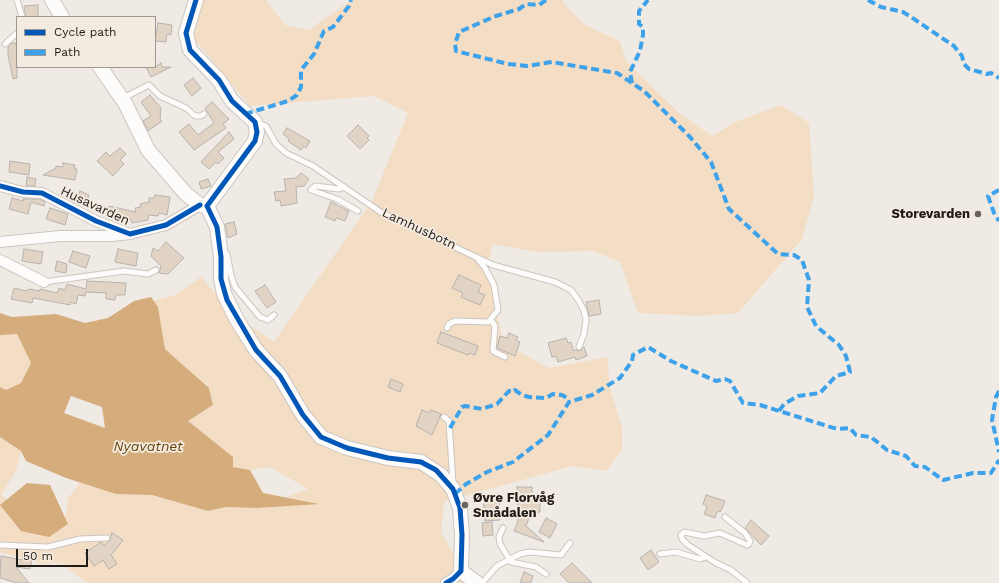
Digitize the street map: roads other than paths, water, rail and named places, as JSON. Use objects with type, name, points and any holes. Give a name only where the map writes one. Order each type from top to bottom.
[{"type":"street","points":[[52,0],[61,16]]},
{"type":"street","points":[[196,0],[188,22],[186,33],[190,50],[219,80],[232,101],[255,122],[258,132],[255,141],[203,205]]},
{"type":"street","points":[[104,69],[122,99],[148,150],[182,189],[203,205],[217,227],[222,286],[230,307],[256,350],[280,376],[316,432],[328,440],[347,448],[388,458],[421,462],[436,470],[453,489],[460,514],[462,535],[461,571],[453,579],[446,583]]},
{"type":"street","name":"Husavarden","points":[[0,186],[23,192],[42,193],[96,221],[130,234]]},
{"type":"street","name":"Husavarden","points":[[0,242],[60,236],[111,236],[130,234],[166,225],[203,205]]},
{"type":"street","points":[[0,260],[44,282]]},
{"type":"street","points":[[461,571],[477,583]]},
{"type":"lane","points":[[17,0],[22,16]]},
{"type":"lane","points":[[6,44],[16,34]]},
{"type":"lane","points":[[122,99],[149,85],[160,96],[186,108],[195,116],[201,116],[204,114]]},
{"type":"lane","name":"Lamhusbotn","points":[[255,122],[266,126],[276,144],[286,153],[313,166],[382,213],[493,265],[555,282],[571,290],[579,301],[584,311],[586,320],[585,330],[579,347]]},
{"type":"lane","points":[[345,187],[339,189],[315,186],[311,190],[337,199],[358,211]]},
{"type":"lane","points":[[219,242],[226,249],[235,287],[260,317],[268,320],[274,315]]},
{"type":"lane","name":"Lamhusbotn","points":[[474,256],[485,268],[494,285],[498,310],[491,320]]},
{"type":"lane","points":[[44,282],[124,271],[148,274],[156,270]]},
{"type":"lane","points":[[447,328],[449,324],[455,321],[485,322],[491,320],[495,326],[493,351],[505,357]]},
{"type":"lane","points":[[444,417],[449,422],[453,489]]},
{"type":"lane","points":[[725,517],[745,533],[750,543],[747,545],[720,534],[710,536],[688,532],[682,533],[684,542],[706,557],[731,570],[747,583]]},
{"type":"lane","points":[[503,528],[499,539],[511,562],[536,567],[546,574]]},
{"type":"lane","points":[[0,545],[48,547],[80,539],[106,538]]},
{"type":"lane","points":[[482,583],[494,568],[509,559],[529,552],[561,555],[570,543]]},
{"type":"lane","points":[[660,554],[676,552],[700,559],[706,557]]},
{"type":"water","name":"Nyavatnet","points":[[151,297],[158,307],[165,349],[209,388],[213,405],[188,421],[233,457],[233,467],[250,470],[263,493],[319,504],[257,508],[226,507],[208,511],[152,495],[116,494],[66,478],[26,461],[21,451],[0,437],[0,387],[6,390],[21,383],[31,363],[17,334],[0,335],[0,313],[12,317],[56,314],[85,323],[108,318],[134,301]],"holes":[[[71,396],[102,407],[105,428],[64,413]]]},
{"type":"water","points":[[27,483],[50,485],[68,524],[49,537],[21,531],[0,505]]},
{"type":"place","name":"Storevarden","points":[[978,214]]},
{"type":"place","name":"Øvre Florvåg Smådalen","points":[[465,505]]}]
